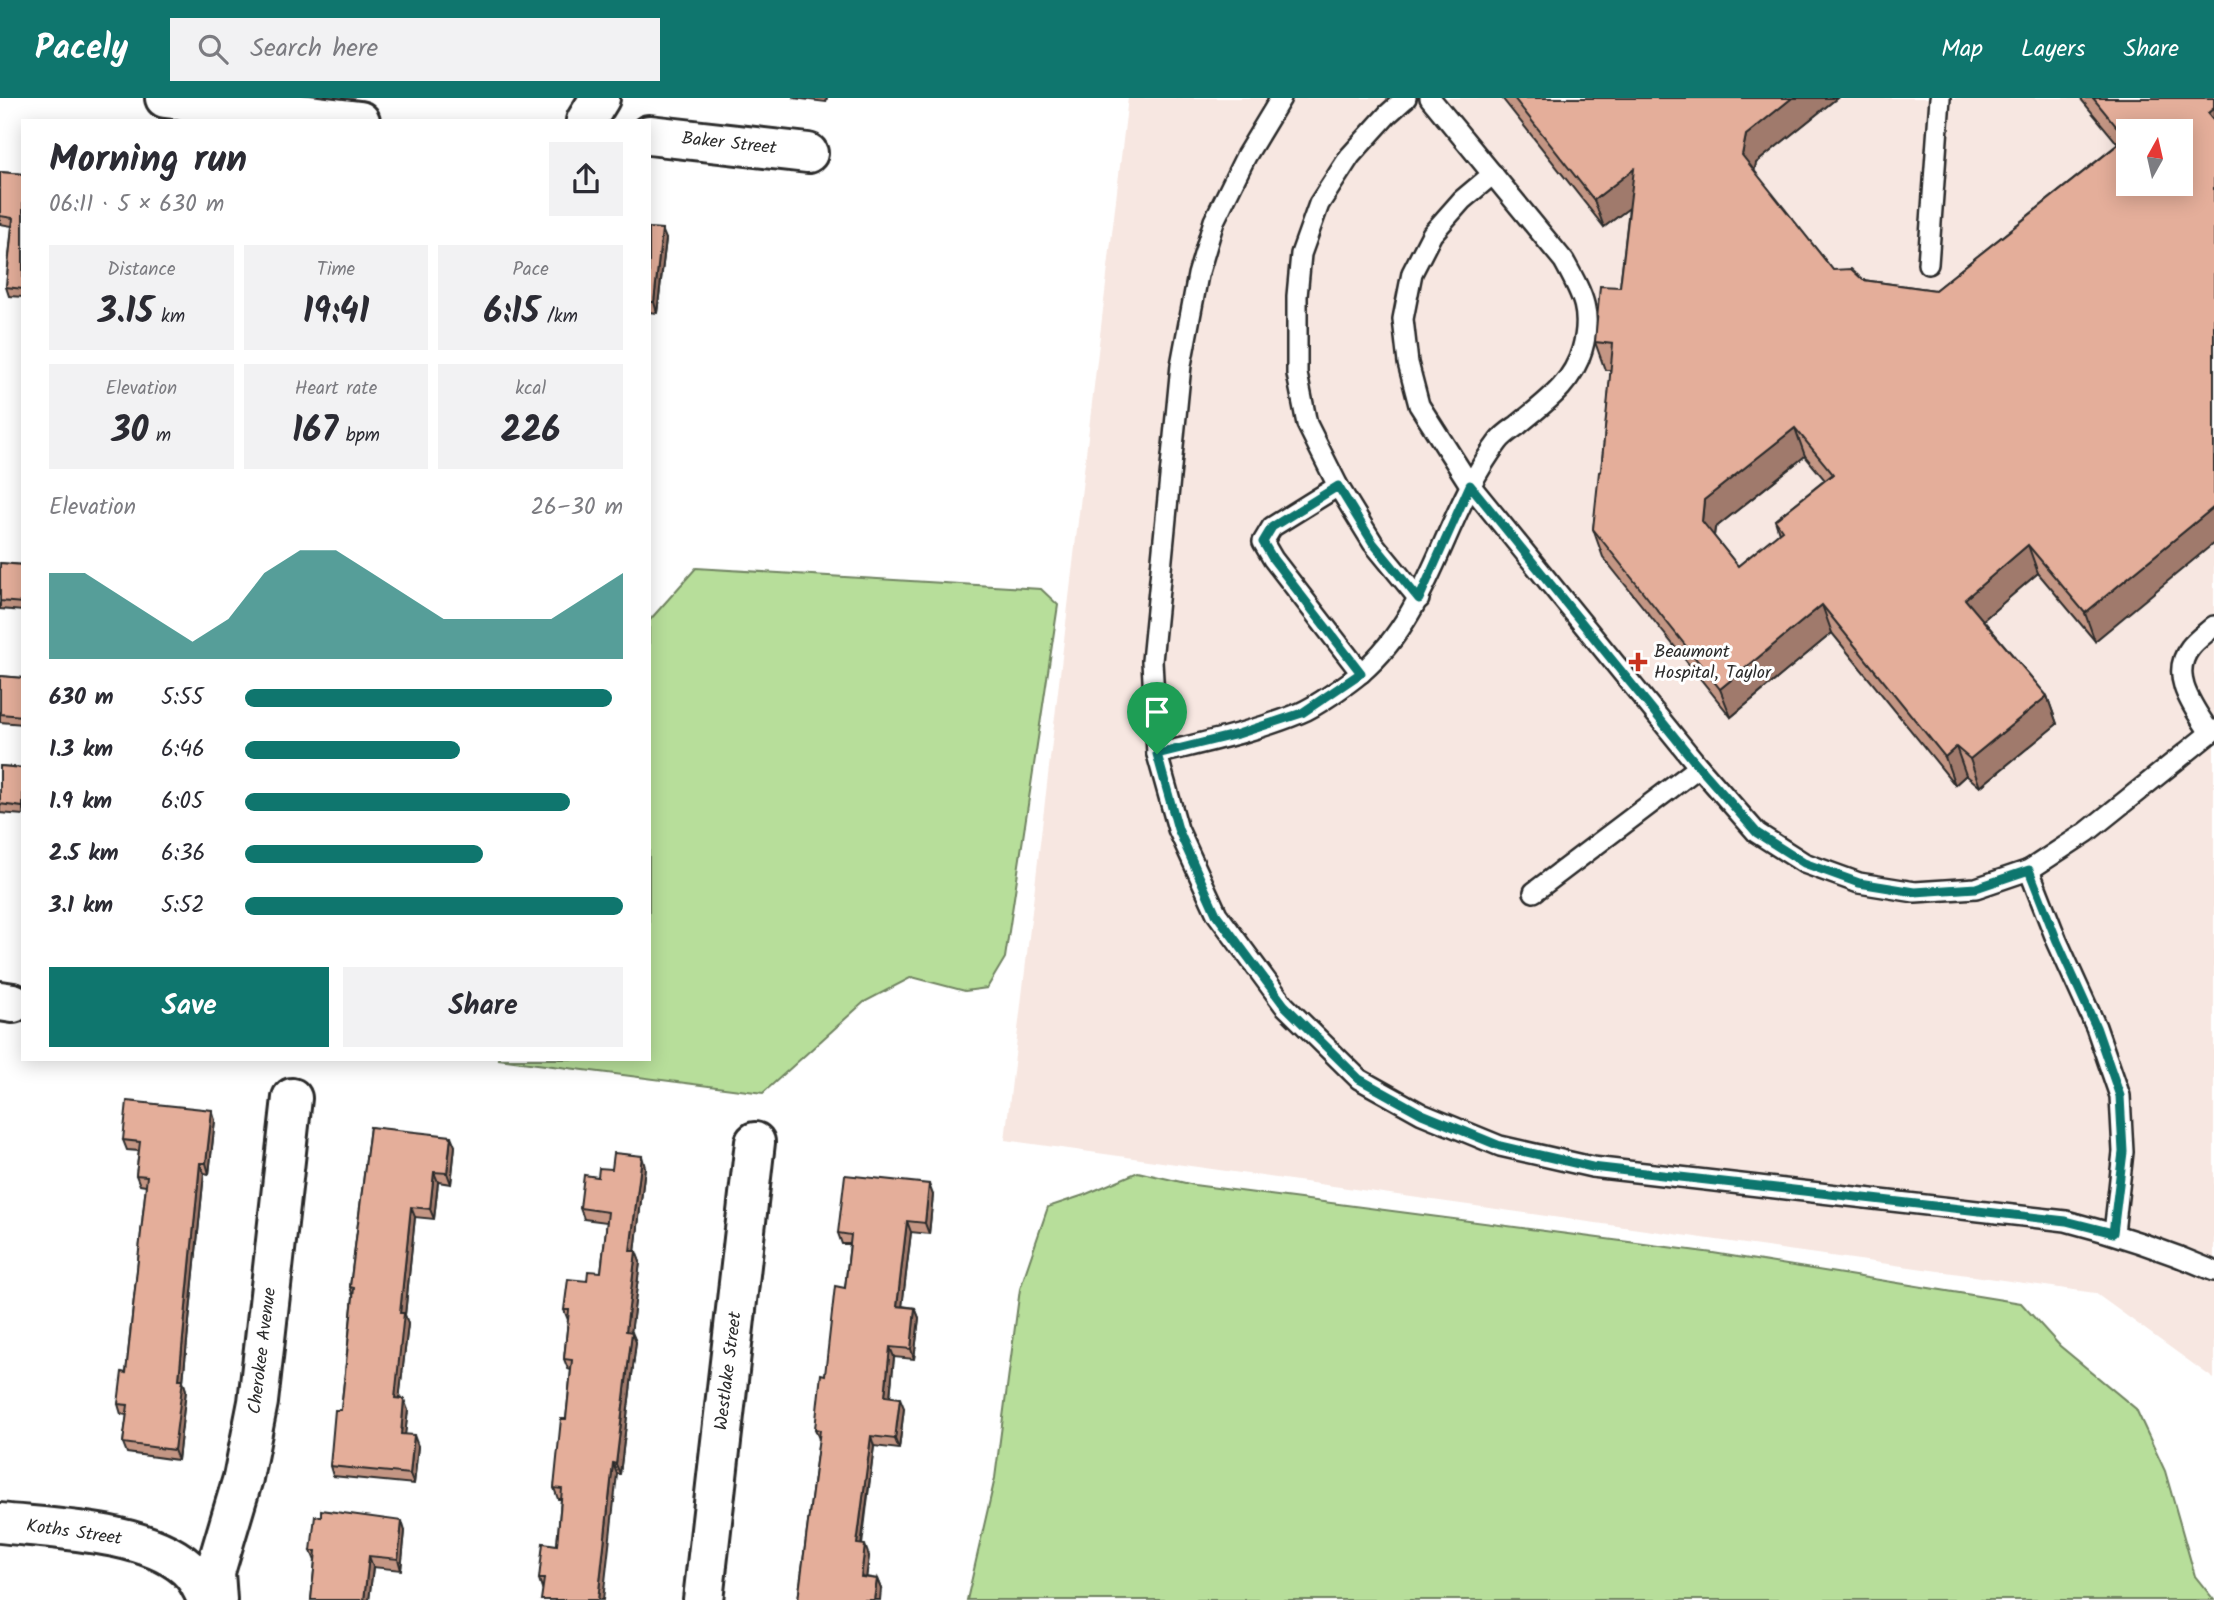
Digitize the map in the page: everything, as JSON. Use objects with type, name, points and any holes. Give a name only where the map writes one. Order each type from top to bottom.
[{"type":"street","points":[[165,98],[343,119]]},
{"type":"street","name":"Baker Street","points":[[651,135],[808,153]]},
{"type":"street","name":"Cherokee Avenue","points":[[217,1600],[215,1572],[243,1478],[258,1402],[292,1098]]},
{"type":"street","name":"Westlake Street","points":[[703,1600],[755,1142]]},
{"type":"street","name":"Koths Street","points":[[0,1523],[94,1533],[139,1544],[188,1568],[207,1600]]},
{"type":"lane","points":[[1281,98],[1246,156],[1214,221],[1198,275],[1181,365],[1152,661],[1157,754],[1178,829],[1216,914],[1284,1005],[1359,1079],[1422,1114],[1500,1146],[1592,1167],[2066,1221],[2164,1250],[2214,1271]]},
{"type":"lane","points":[[1406,98],[1350,156],[1319,204],[1301,254],[1297,296],[1297,373],[1307,424],[1338,486],[1373,543],[1419,599]]},
{"type":"lane","points":[[1157,754],[1238,734],[1302,713],[1361,673],[1392,641],[1419,599],[1470,485],[1499,440],[1565,386],[1581,352],[1588,320],[1579,287],[1564,261],[1430,98]]},
{"type":"lane","points":[[1928,264],[1940,98]]},
{"type":"lane","points":[[1493,174],[1462,200],[1432,234],[1412,273],[1403,319],[1408,363],[1419,405],[1470,485],[1699,767],[1757,833],[1804,863],[1859,883],[1915,892],[1976,888],[2029,870],[2087,832],[2212,731],[2185,693],[2182,671],[2188,650],[2214,626]]},
{"type":"lane","points":[[1338,486],[1272,527],[1263,542],[1273,559],[1361,673]]},
{"type":"lane","points":[[1534,892],[1699,767]]},
{"type":"lane","points":[[2029,870],[2057,941],[2096,1027],[2120,1096],[2123,1152],[2113,1233]]},
{"type":"shaded area","name":"Beaumont Hospital, Taylor","points":[[1128,98],[2214,98],[2214,1379],[2095,1293],[1005,1140]]},
{"type":"green space","points":[[696,568],[1041,589],[1058,605],[1005,958],[987,988],[965,991],[912,977],[864,1002],[763,1093],[514,1061],[651,1061],[651,619]]},
{"type":"green space","points":[[1138,1172],[1194,1185],[1713,1253],[2021,1303],[2060,1346],[2136,1409],[2165,1471],[2195,1576],[2214,1600],[967,1600],[995,1478],[1020,1289],[1048,1207]]},
{"type":"building","points":[[1514,98],[1792,98],[1746,135],[1742,155],[1833,270],[1851,269],[1863,280],[1935,290],[2116,146],[2116,196],[2193,196],[2193,119],[2116,119],[2116,126],[2093,98],[2214,98],[2214,108],[2208,113],[2214,121],[2214,507],[2085,613],[2028,545],[1965,599],[2047,696],[1970,759],[1956,747],[1945,757],[1822,605],[1720,689],[1593,529],[1613,344],[1595,342],[1600,286],[1620,287],[1634,169],[1594,200]],"holes":[[[1795,428],[1833,474],[1775,520],[1782,530],[1738,566],[1702,521],[1704,500]]]},
{"type":"building","points":[[0,172],[21,174],[21,289],[6,287],[13,218],[0,216]]},
{"type":"building","points":[[651,228],[662,229],[654,302],[651,302]]},
{"type":"building","points":[[0,563],[21,565],[21,603],[0,601]]},
{"type":"building","points":[[0,676],[21,678],[21,716],[0,714]]},
{"type":"building","points":[[0,766],[21,768],[21,807],[0,804]]},
{"type":"building","points":[[127,1101],[212,1110],[206,1163],[200,1163],[179,1379],[183,1379],[174,1450],[123,1443],[128,1405],[118,1404],[122,1372],[126,1373],[147,1176],[136,1175],[140,1142],[123,1140]]},
{"type":"building","points":[[370,1127],[451,1136],[447,1173],[434,1172],[430,1209],[411,1207],[400,1313],[404,1313],[395,1398],[404,1399],[401,1434],[414,1435],[410,1474],[330,1466],[335,1410],[341,1410],[354,1288],[350,1287]]},
{"type":"building","points":[[614,1153],[642,1156],[630,1251],[636,1251],[626,1331],[632,1332],[616,1464],[613,1463],[598,1600],[541,1600],[544,1579],[539,1579],[543,1543],[557,1545],[562,1489],[554,1488],[561,1419],[566,1419],[572,1360],[564,1359],[569,1310],[564,1310],[568,1279],[587,1281],[588,1271],[601,1272],[608,1212],[580,1208],[584,1175],[598,1177],[599,1168],[612,1169]]},
{"type":"building","points":[[845,1175],[929,1184],[925,1223],[907,1221],[897,1306],[915,1308],[911,1349],[890,1347],[885,1396],[900,1398],[895,1439],[871,1436],[857,1544],[865,1545],[861,1577],[877,1579],[874,1600],[798,1600],[820,1430],[815,1429],[821,1374],[825,1375],[835,1286],[845,1288],[851,1235],[838,1233]]},
{"type":"building","points":[[321,1510],[402,1521],[398,1559],[369,1556],[364,1600],[311,1600],[316,1551],[311,1551],[315,1516],[321,1517]]},
{"type":"place","name":"Beaumont Hospital, Taylor","points":[[1638,662]]},
{"type":"route","points":[[1470,485],[1694,761],[1757,833],[1804,863],[1859,883],[1915,892],[1976,888],[2029,870],[2057,941],[2096,1027],[2120,1096],[2123,1152],[2113,1233],[2066,1221],[1592,1167],[1500,1146],[1422,1114],[1359,1079],[1284,1005],[1216,914],[1178,829],[1157,754],[1238,734],[1302,713],[1361,673],[1273,559],[1263,542],[1272,527],[1338,486],[1373,543],[1419,599],[1470,485]]}]
